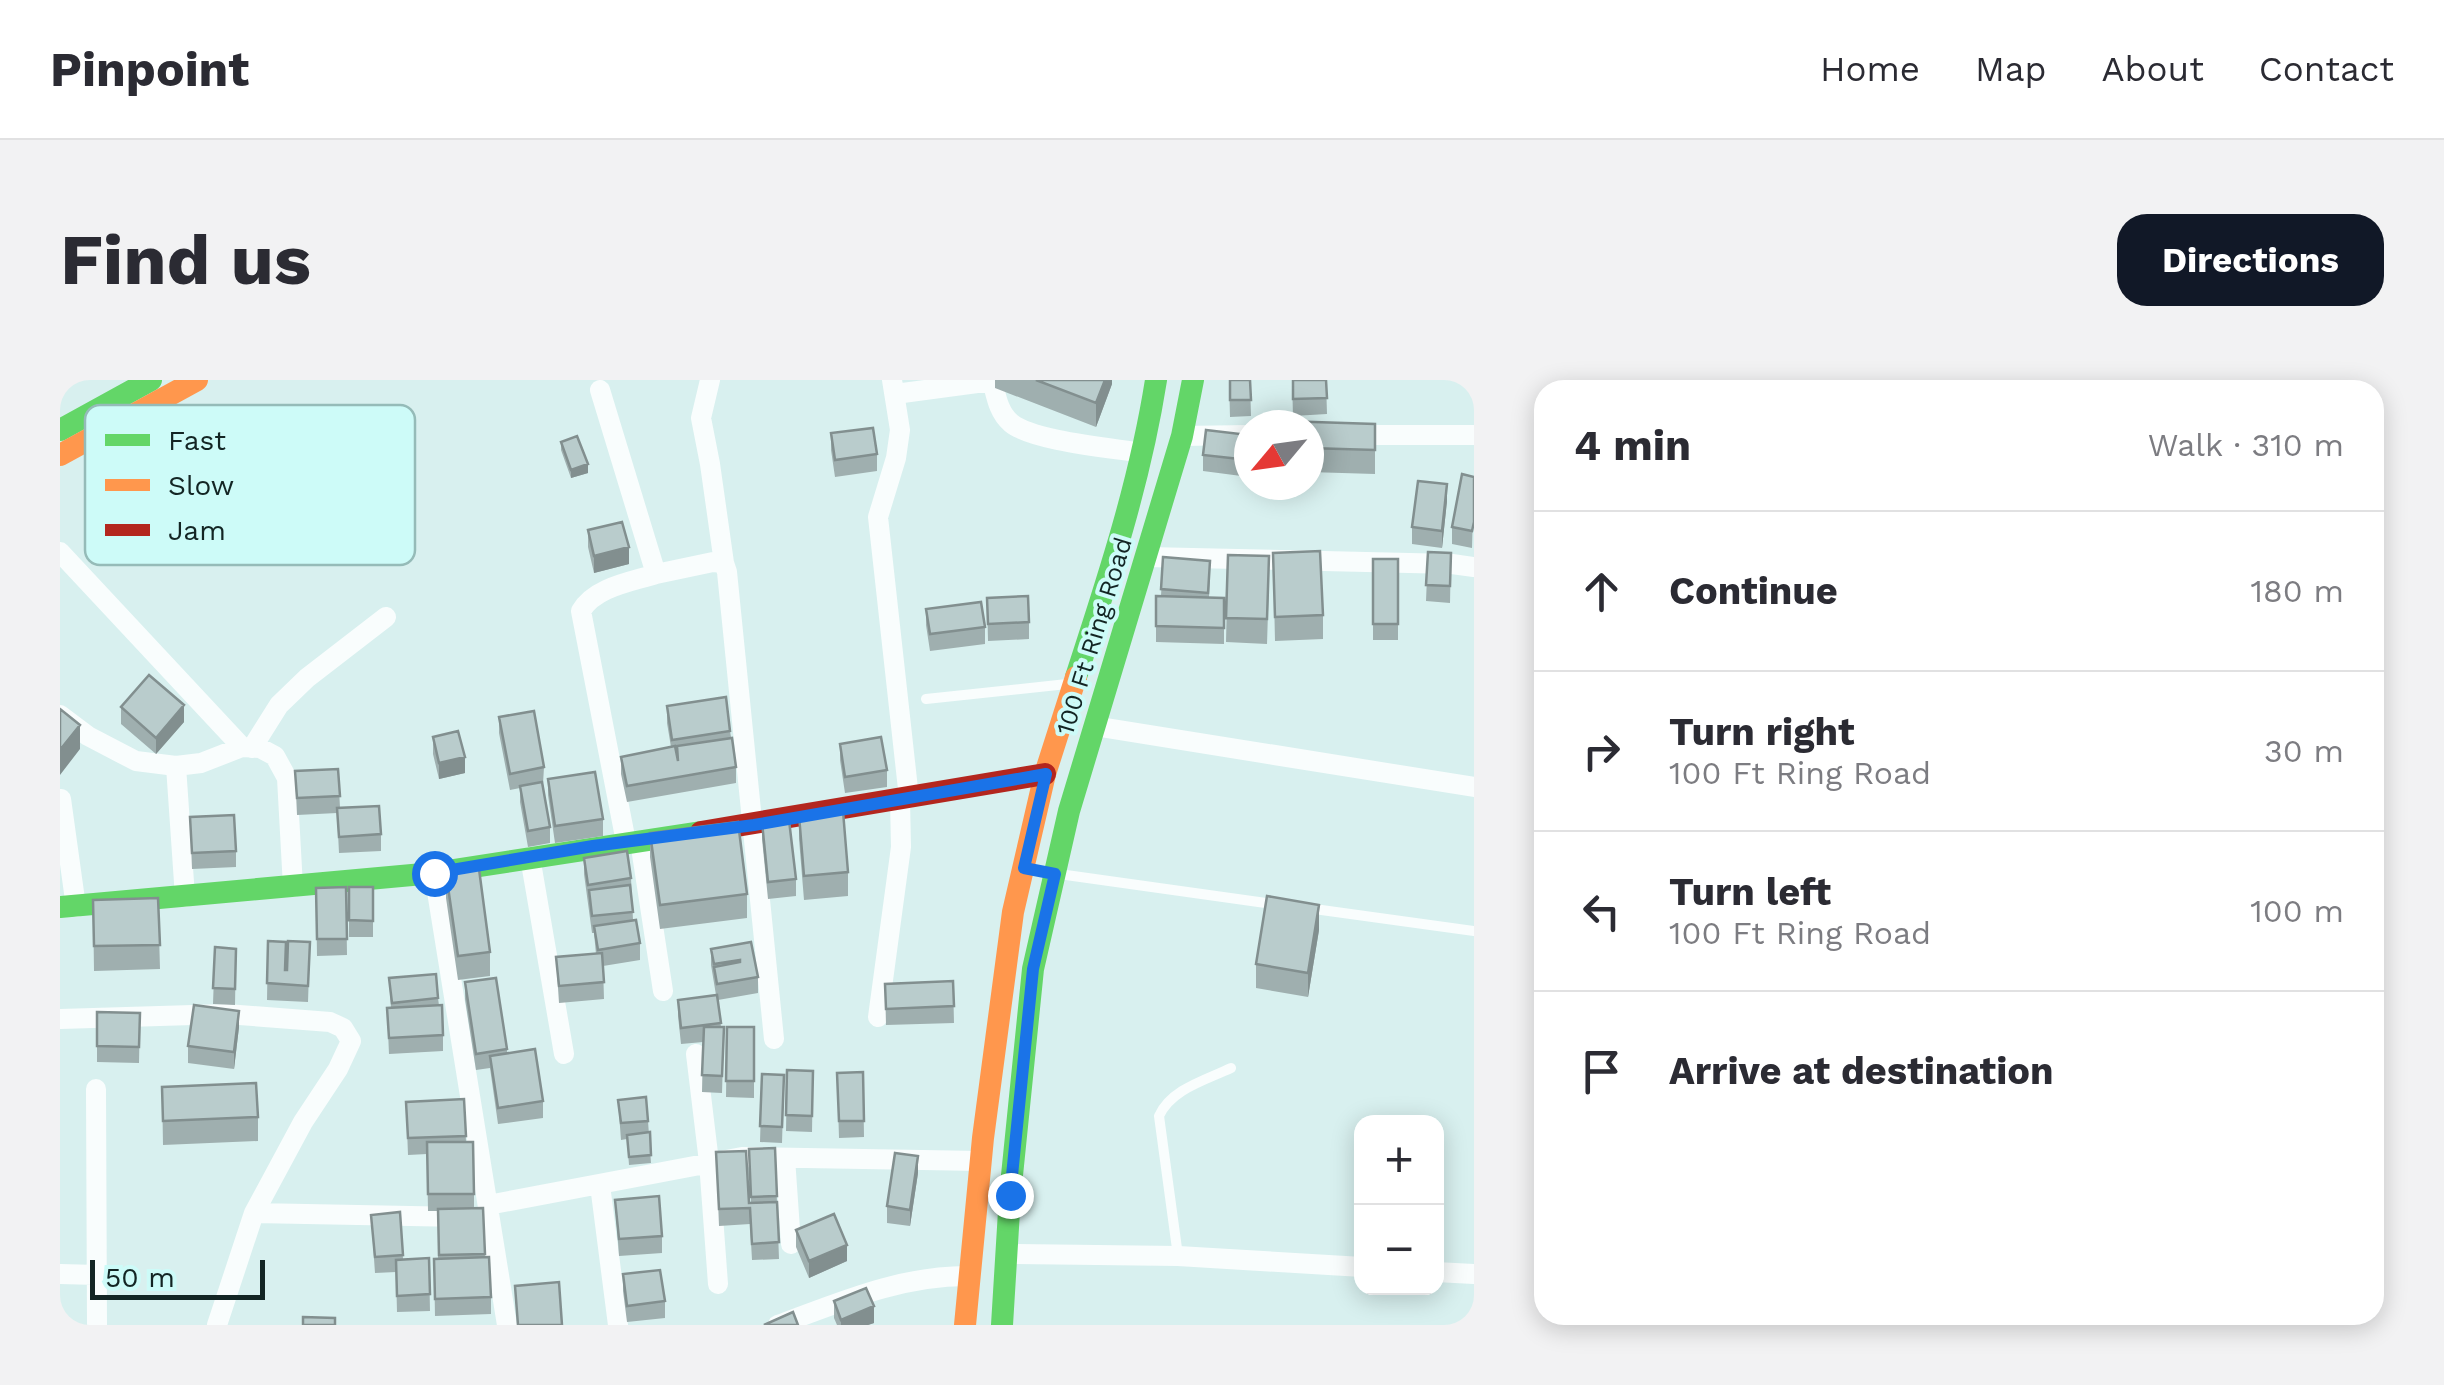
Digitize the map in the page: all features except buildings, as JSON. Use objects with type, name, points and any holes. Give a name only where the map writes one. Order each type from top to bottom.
[{"type":"main road","points":[[106,405],[151,380]]},
{"type":"main road","points":[[151,405],[197,380]]},
{"type":"main road","name":"100 Ft Ring Road","points":[[965,1325],[980,1160],[1013,912],[1046,774],[1123,532],[1156,380]]},
{"type":"main road","name":"100 Ft Ring Road","points":[[1002,1325],[1010,1195],[1033,969],[1070,811],[1148,557],[1182,436],[1193,380]]},
{"type":"main road","points":[[60,430],[85,416]]},
{"type":"main road","points":[[60,455],[85,441]]},
{"type":"main road","points":[[68,907],[434,873],[754,825],[1046,774]]},
{"type":"street","points":[[710,380],[701,418],[727,572],[774,1039]]},
{"type":"street","points":[[878,1016],[905,799],[878,517],[900,430],[894,387],[992,380],[999,407],[1012,424],[1039,436],[1142,453]]},
{"type":"street","points":[[600,390],[656,574]]},
{"type":"street","points":[[1182,436],[1234,435]]},
{"type":"street","points":[[1324,435],[1474,435]]},
{"type":"street","points":[[60,552],[247,748]]},
{"type":"street","points":[[1148,557],[1474,567]]},
{"type":"street","points":[[663,991],[581,611],[600,592],[656,574],[724,563]]},
{"type":"street","points":[[247,748],[279,705],[307,678],[386,617]]},
{"type":"street","points":[[60,715],[88,736],[136,761],[176,766],[201,763],[247,748],[260,748],[276,756],[286,778],[293,886]]},
{"type":"street","points":[[1094,726],[1474,788]]},
{"type":"street","points":[[176,766],[186,897]]},
{"type":"street","points":[[61,799],[68,907]]},
{"type":"street","points":[[530,857],[564,1054]]},
{"type":"street","points":[[434,873],[507,1325]]},
{"type":"street","points":[[60,1019],[226,1014],[330,1022],[344,1028],[350,1041],[348,1049],[254,1213],[217,1325]]},
{"type":"street","points":[[696,1054],[718,1284]]},
{"type":"street","points":[[96,1089],[98,1325]]},
{"type":"street","points":[[254,1213],[489,1211],[742,1157],[980,1160]]},
{"type":"street","points":[[784,1158],[791,1244]]},
{"type":"street","points":[[600,1185],[618,1325]]},
{"type":"street","points":[[1006,1254],[1178,1256],[1354,1267]]},
{"type":"street","points":[[1444,1272],[1474,1274]]},
{"type":"street","points":[[60,1274],[97,1275]]},
{"type":"street","points":[[778,1325],[884,1287],[970,1276]]},
{"type":"lane","points":[[926,699],[1073,684]]},
{"type":"lane","points":[[1024,868],[1284,905]]},
{"type":"lane","points":[[1302,908],[1474,931]]},
{"type":"lane","points":[[1178,1256],[1159,1116],[1165,1103],[1177,1094],[1231,1068]]},
{"type":"traffic: fast","points":[[106,405],[151,380]]},
{"type":"traffic: fast","points":[[1076,677],[1132,493],[1156,380]]},
{"type":"traffic: fast","points":[[1002,1325],[1010,1195],[1033,969],[1069,811],[1182,436],[1193,380]]},
{"type":"traffic: fast","points":[[60,430],[85,416]]},
{"type":"traffic: fast","points":[[60,907],[434,873],[701,832]]},
{"type":"traffic: slow","points":[[151,405],[197,380]]},
{"type":"traffic: slow","points":[[60,455],[85,441]]},
{"type":"traffic: slow","points":[[965,1325],[983,1138],[1013,912],[1045,774],[1076,677]]},
{"type":"traffic: jam","points":[[701,832],[1045,774]]},
{"type":"route","points":[[434,873],[593,846],[754,825],[1046,774],[1024,868],[1055,874],[1033,969],[1010,1195]]}]
